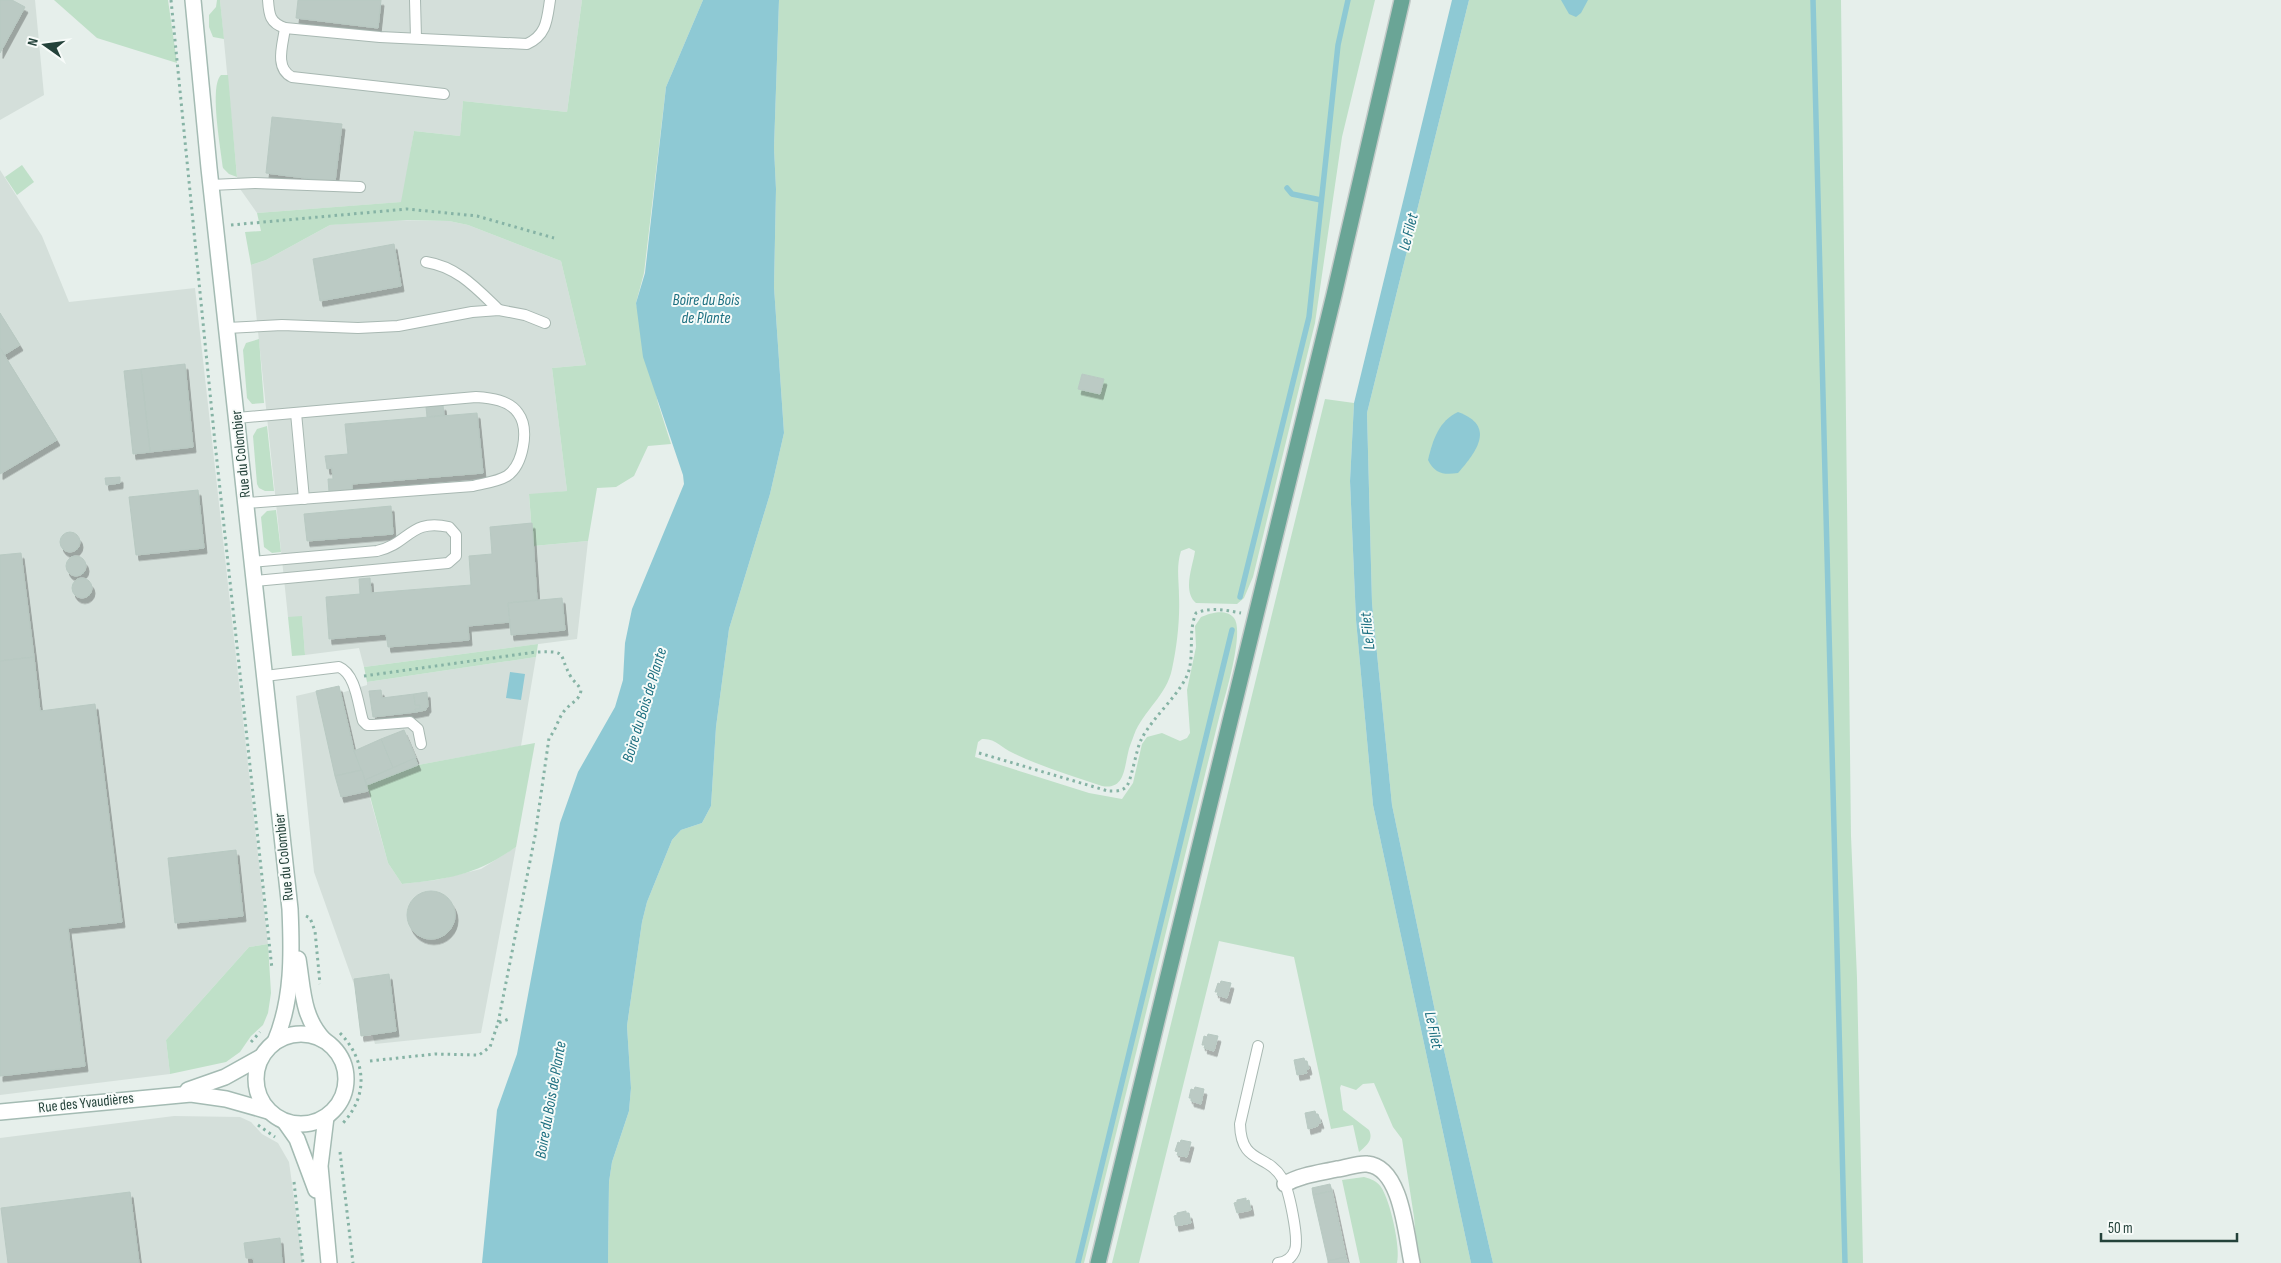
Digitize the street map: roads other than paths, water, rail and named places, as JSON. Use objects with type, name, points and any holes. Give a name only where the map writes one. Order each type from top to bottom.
[{"type":"main road","name":"Rue du Colombier","points":[[193,0],[215,226],[290,909],[292,944],[290,988],[282,1024],[275,1042]]},
{"type":"main road","points":[[1098,1263],[1334,295],[1402,0]]},
{"type":"main road","name":"Rue du Colombier","points":[[290,909],[306,1010],[314,1028],[325,1041]]},
{"type":"main road","points":[[312,1035],[325,1041],[335,1050],[342,1061],[346,1074],[346,1088],[341,1101],[326,1117],[309,1124],[296,1125],[285,1122],[268,1111],[259,1098],[256,1086],[256,1073],[262,1057],[275,1042],[286,1036],[312,1035]]},
{"type":"main road","name":"Rue des Yvaudières","points":[[172,1094],[218,1081],[262,1057]]},
{"type":"main road","name":"Rue des Yvaudières","points":[[0,1112],[172,1094],[191,1094],[226,1099],[268,1111]]},
{"type":"main road","points":[[326,1117],[320,1166],[329,1263]]},
{"type":"main road","points":[[285,1122],[297,1139],[304,1154],[324,1223]]},
{"type":"main road","points":[[1285,1184],[1298,1177],[1366,1163],[1378,1167],[1388,1175],[1396,1188],[1412,1263]]},
{"type":"lane","points":[[268,0],[269,14],[272,21],[285,28],[527,44],[541,35],[547,22],[550,0]]},
{"type":"lane","points":[[415,0],[416,38]]},
{"type":"lane","points":[[285,28],[281,61],[286,74],[444,94]]},
{"type":"lane","points":[[211,185],[280,183],[360,187]]},
{"type":"lane","points":[[426,262],[442,265],[457,272],[499,310]]},
{"type":"lane","points":[[227,328],[282,325],[358,328],[398,326],[472,312],[499,310],[525,316],[545,324]]},
{"type":"lane","points":[[237,418],[489,398],[502,401],[519,413],[524,443],[523,452],[515,468],[507,476],[474,486],[246,503]]},
{"type":"lane","points":[[296,413],[304,499]]},
{"type":"lane","points":[[252,562],[388,549],[420,526],[442,526],[449,528],[456,535],[456,556],[448,563],[255,581]]},
{"type":"lane","points":[[377,551],[379,570]]},
{"type":"lane","points":[[265,676],[339,667],[344,669],[351,678],[363,721],[367,725],[410,722],[418,729],[421,744]]},
{"type":"lane","points":[[1258,1046],[1240,1124],[1240,1134],[1250,1154],[1272,1168],[1285,1184],[1296,1249],[1290,1258],[1278,1263]]},
{"type":"water","name":"Boire du Bois de Plante","points":[[703,0],[779,0],[774,148],[776,189],[774,287],[784,433],[770,494],[729,629],[716,727],[711,806],[702,823],[681,830],[672,840],[647,902],[642,922],[627,1026],[631,1088],[629,1111],[612,1162],[609,1182],[608,1263],[482,1263],[497,1110],[517,1054],[560,823],[578,772],[615,707],[623,680],[625,643],[632,609],[684,484],[683,475],[643,357],[636,303],[645,273],[666,87]]},
{"type":"water","name":"Le Filet","points":[[1452,0],[1469,0],[1367,413],[1372,603],[1392,805],[1435,1011],[1493,1263],[1471,1263],[1373,805],[1356,620],[1350,481],[1354,403]]},
{"type":"water","points":[[1561,0],[1588,0],[1581,13],[1576,17],[1569,14]]},
{"type":"water","points":[[1458,412],[1477,424],[1480,432],[1479,440],[1471,456],[1458,473],[1448,474],[1437,471],[1428,460],[1441,426]]},
{"type":"water","points":[[510,672],[525,674],[521,700],[506,698]]},
{"type":"waterway","points":[[1240,597],[1309,317],[1338,45],[1348,0]]},
{"type":"waterway","points":[[1813,0],[1845,1263]]},
{"type":"waterway","points":[[1287,188],[1292,194],[1321,200]]},
{"type":"waterway","points":[[1078,1263],[1232,630]]}]
